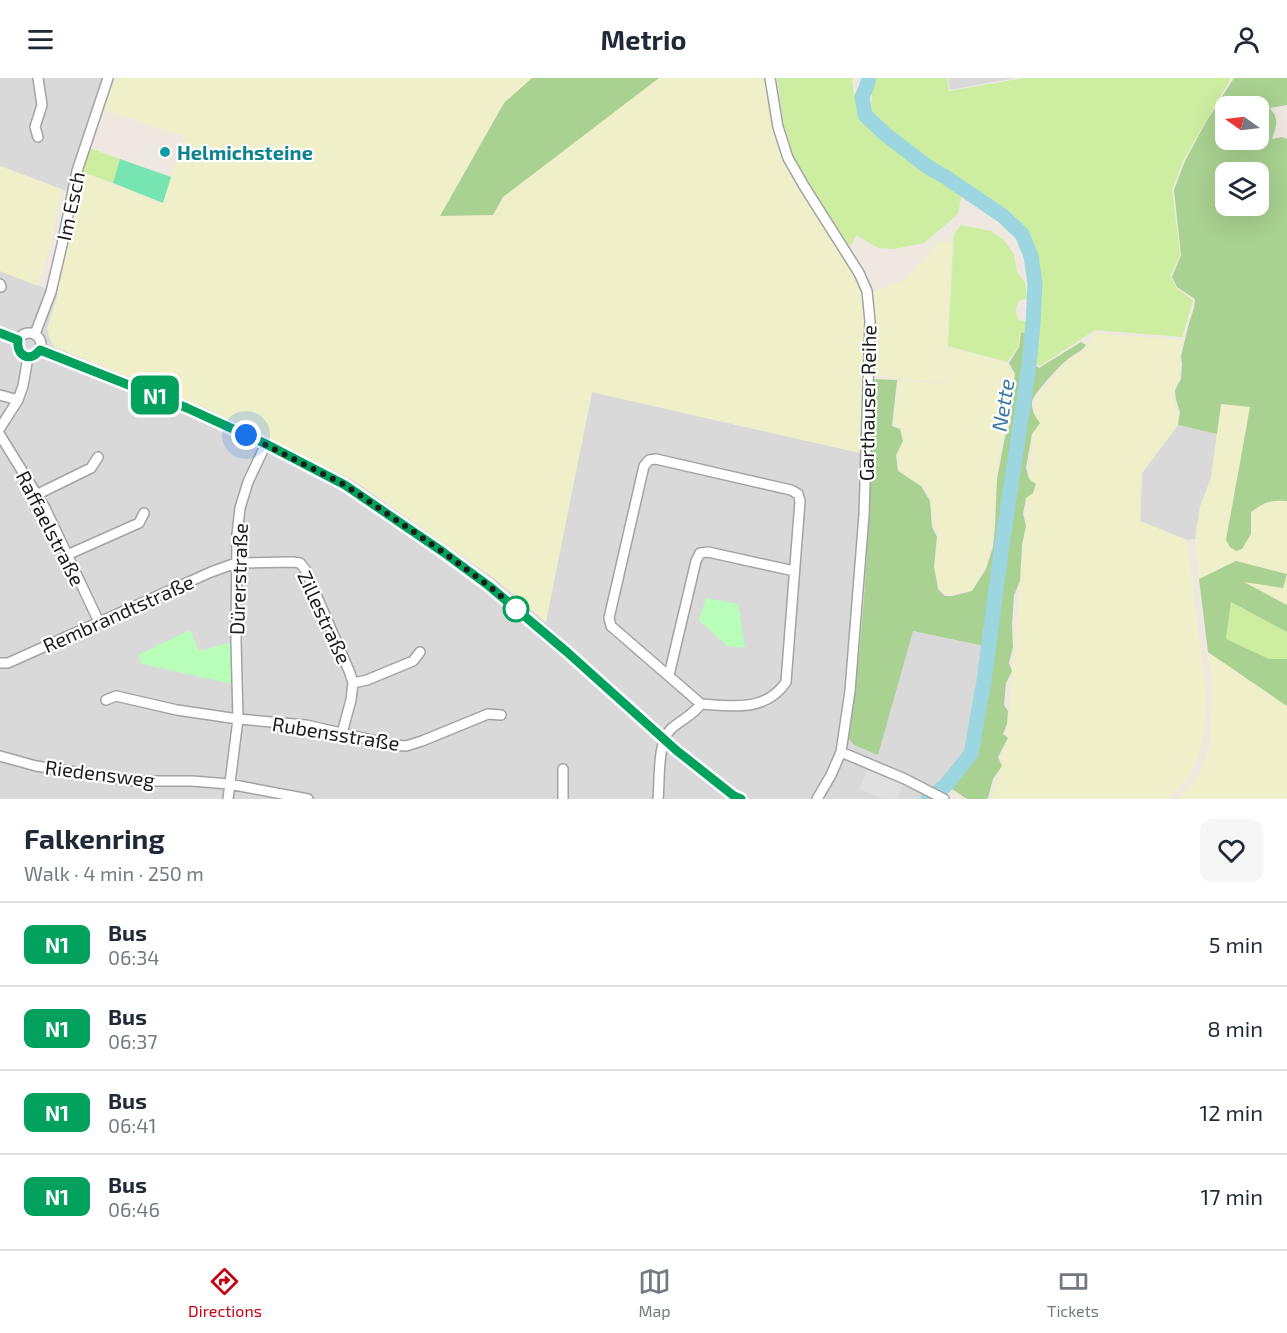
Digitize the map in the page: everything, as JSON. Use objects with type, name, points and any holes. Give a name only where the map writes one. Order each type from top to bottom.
[{"type":"street","points":[[38,78],[42,105],[35,127],[38,137]]},
{"type":"street","name":"Im Esch","points":[[34,334],[51,292],[79,162],[108,78]]},
{"type":"street","name":"Garthauser Reihe","points":[[770,78],[778,127],[788,158],[859,273],[868,298],[864,515],[850,691],[841,752],[831,776],[817,799]]},
{"type":"street","points":[[0,333],[18,340]]},
{"type":"street","points":[[23,334],[34,334],[40,339],[40,350],[35,355],[24,356],[19,351],[18,340],[23,334]]},
{"type":"street","points":[[40,350],[187,408],[266,444],[345,485],[502,597],[664,740],[734,796],[741,799]]},
{"type":"street","points":[[0,428],[18,400],[28,357]]},
{"type":"street","points":[[0,395],[18,400]]},
{"type":"street","name":"Raffaelstraße","points":[[0,435],[38,494],[99,622]]},
{"type":"street","name":"Dürerstraße","points":[[228,799],[238,719],[237,535],[240,508],[248,483],[266,444]]},
{"type":"street","points":[[38,494],[91,468],[99,457]]},
{"type":"street","points":[[656,459],[791,490],[798,494],[800,501],[786,682],[762,703],[751,705],[701,704],[669,675],[611,626],[609,618],[644,466],[649,460],[656,459]]},
{"type":"street","points":[[67,555],[139,523],[144,513]]},
{"type":"street","points":[[669,675],[696,561],[700,553],[708,552],[794,571]]},
{"type":"street","name":"Zillestraße","points":[[236,563],[292,562],[300,563],[305,569],[353,683],[342,733]]},
{"type":"street","name":"Rembrandtstraße","points":[[0,663],[8,663],[236,563]]},
{"type":"street","points":[[353,683],[413,662],[420,652]]},
{"type":"street","name":"Rubensstraße","points":[[106,700],[116,696],[177,710],[238,719],[306,725],[406,746],[488,714],[501,715]]},
{"type":"street","points":[[658,799],[664,740],[672,728],[692,714],[701,704]]},
{"type":"street","points":[[841,752],[944,799]]},
{"type":"street","name":"Riedensweg","points":[[0,756],[36,766],[135,781],[192,781],[229,784],[308,799]]},
{"type":"street","points":[[563,769],[563,799]]},
{"type":"shaded area","points":[[0,78],[109,78],[72,193],[0,166]]},
{"type":"shaded area","points":[[948,78],[1015,78],[950,90]]},
{"type":"shaded area","points":[[0,271],[58,293],[47,329],[353,480],[495,579],[545,622],[592,392],[860,453],[858,530],[838,734],[848,738],[854,745],[878,754],[912,631],[984,646],[967,752],[943,783],[923,799],[0,799]]},
{"type":"shaded area","points":[[1178,425],[1217,434],[1211,478],[1200,507],[1195,539],[1187,540],[1140,521],[1142,473]]},
{"type":"shaded area","points":[[867,770],[903,784],[897,799],[884,799],[859,789]]},
{"type":"green space","points":[[108,78],[532,78],[504,103],[440,216],[493,215],[503,197],[659,78],[770,78],[788,158],[843,246],[869,298],[860,453],[592,392],[546,622],[495,579],[353,480],[210,410],[54,347],[47,329],[58,293],[80,171],[162,203],[185,137],[98,108]]},
{"type":"green space","points":[[532,78],[659,78],[503,197],[493,215],[440,216],[504,103]]},
{"type":"green space","points":[[777,78],[853,78],[852,83],[860,119],[926,171],[962,193],[958,214],[924,243],[894,249],[878,248],[856,235],[850,247],[793,156],[784,125]]},
{"type":"green space","points":[[873,78],[947,78],[949,91],[1023,78],[1231,78],[1221,96],[1215,96],[1215,106],[1184,159],[1172,190],[1180,255],[1170,276],[1177,289],[1193,300],[1182,337],[1095,330],[1040,366],[1036,364],[1039,284],[1033,253],[1026,238],[1014,221],[875,122],[871,114]]},
{"type":"green space","points":[[1234,78],[1287,78],[1287,105],[1270,108],[1276,120],[1272,139],[1282,137],[1287,139],[1287,501],[1268,502],[1251,512],[1251,534],[1242,549],[1236,551],[1226,540],[1250,407],[1221,404],[1217,434],[1178,425],[1180,412],[1175,390],[1181,379],[1181,356],[1195,299],[1177,287],[1172,277],[1181,255],[1174,190],[1185,161],[1215,108],[1215,150],[1269,150],[1269,96],[1223,96]]},
{"type":"green space","points":[[84,146],[120,159],[113,183],[80,171]]},
{"type":"green space","points":[[120,159],[171,177],[163,203],[113,183]]},
{"type":"green space","points":[[0,166],[61,189],[52,240],[38,286],[0,271]]},
{"type":"green space","points":[[961,225],[991,231],[1004,240],[1014,254],[1017,272],[1025,282],[1027,299],[1020,300],[1016,310],[1019,320],[1027,322],[1026,333],[1020,331],[1018,347],[1007,362],[948,346],[954,234]]},
{"type":"green space","points":[[939,241],[952,242],[946,383],[875,376],[874,292],[908,278]]},
{"type":"green space","points":[[1021,332],[1027,334],[1035,365],[1039,368],[1081,342],[1086,345],[1053,373],[1032,402],[1033,410],[1040,423],[1032,434],[1026,468],[1029,479],[1036,484],[1033,493],[1026,498],[1023,514],[1026,526],[1022,545],[1020,581],[1014,595],[1013,647],[1009,663],[1012,671],[1006,683],[1004,705],[1008,711],[1003,734],[1008,738],[998,757],[1002,766],[993,779],[988,798],[967,799],[943,783],[967,752],[984,646],[913,631],[878,755],[854,745],[848,738],[860,649],[869,514],[873,379],[897,380],[892,426],[900,429],[903,441],[896,455],[898,471],[921,486],[930,501],[932,527],[937,537],[934,567],[938,589],[945,596],[972,591],[986,569],[993,547],[997,479],[1005,437],[1011,421],[1010,408],[1015,374],[1009,363],[1019,347]]},
{"type":"green space","points":[[1095,333],[1183,340],[1179,356],[1179,378],[1173,390],[1173,400],[1178,412],[1178,425],[1142,473],[1140,521],[1187,540],[1205,683],[1206,708],[1203,741],[1188,779],[1168,799],[991,799],[999,775],[1007,734],[1036,398],[1068,360],[1084,351]]},
{"type":"green space","points":[[948,347],[1008,363],[1013,374],[1007,408],[1010,421],[1003,436],[996,479],[991,547],[984,569],[972,590],[952,595],[945,594],[939,588],[935,568],[938,535],[933,524],[931,499],[922,486],[899,470],[897,454],[904,442],[901,428],[893,425],[899,380],[947,384]]},
{"type":"green space","points":[[1221,404],[1251,407],[1226,541],[1252,524],[1251,512],[1260,506],[1271,501],[1287,501],[1287,574],[1236,561],[1199,579],[1195,539],[1200,507],[1211,478]]},
{"type":"green space","points":[[1236,561],[1287,574],[1283,588],[1244,582],[1287,605],[1287,632],[1231,602],[1226,639],[1269,659],[1287,659],[1287,706],[1208,652],[1199,579]]},
{"type":"green space","points":[[1287,577],[1287,605],[1242,581],[1283,588]]},
{"type":"green space","points":[[706,598],[738,604],[745,648],[727,646],[699,620]]},
{"type":"green space","points":[[1231,602],[1287,632],[1287,659],[1269,659],[1226,640]]},
{"type":"green space","points":[[190,630],[199,651],[236,641],[237,685],[142,664],[138,655]]},
{"type":"green space","points":[[1208,652],[1287,706],[1287,799],[1177,799],[1193,783],[1200,772],[1210,743],[1212,683]]},
{"type":"waterway","name":"Nette","points":[[869,78],[862,97],[865,115],[885,134],[928,167],[1003,216],[1022,234],[1031,256],[1035,284],[1029,366],[984,681],[971,754],[945,786],[928,799]]},
{"type":"bus line","name":"N1","points":[[0,333],[18,340],[17,347],[24,356],[31,357],[40,350],[176,403],[266,444],[345,485],[489,586],[567,652],[664,740],[734,796],[741,799]]},
{"type":"place","name":"Helmichsteine","points":[[165,152]]},
{"type":"route","points":[[246,435],[345,485],[443,552],[516,609]]}]
